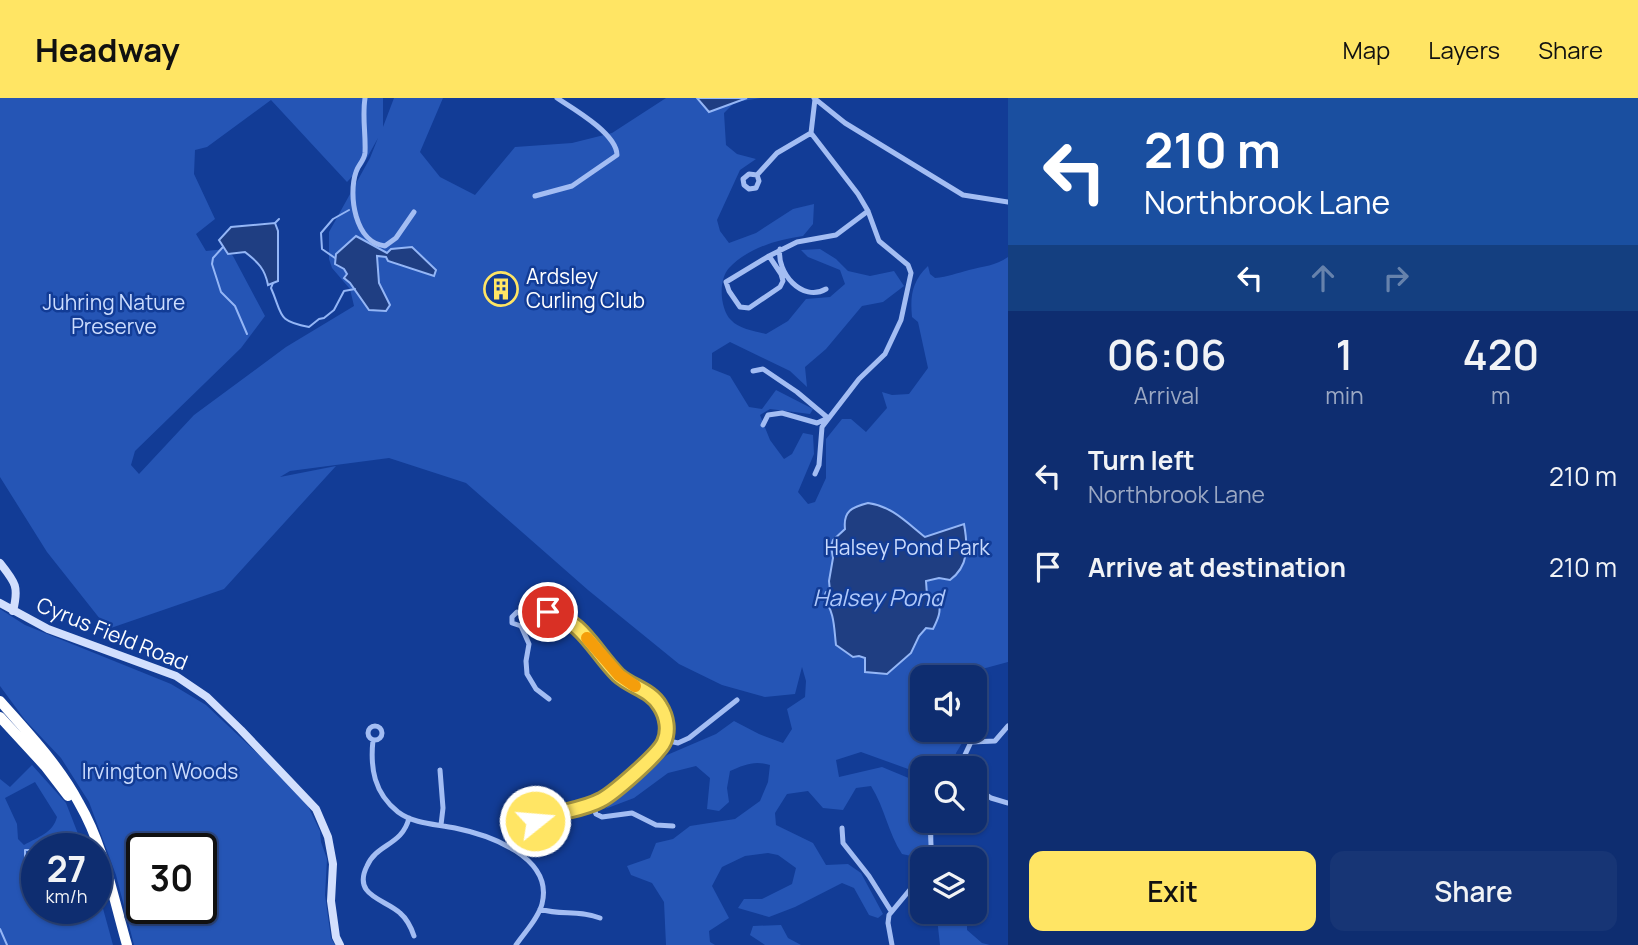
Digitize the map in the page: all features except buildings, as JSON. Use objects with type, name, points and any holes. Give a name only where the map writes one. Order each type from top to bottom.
[{"type":"highway","points":[[0,701],[52,762],[80,803],[100,849],[127,945]]},
{"type":"highway","points":[[0,717],[63,789],[86,833]]},
{"type":"highway","points":[[112,917],[120,945]]},
{"type":"street","points":[[365,98],[364,158],[356,172],[353,205],[358,222],[371,240],[385,246],[396,239],[414,212]]},
{"type":"street","points":[[535,196],[572,186],[605,166],[617,155],[617,149],[611,139],[558,98]]},
{"type":"street","points":[[814,99],[811,133],[858,194],[879,241],[908,265],[911,273],[901,320],[885,354],[859,379],[822,427],[819,465],[815,474]]},
{"type":"street","points":[[814,99],[845,123],[963,195],[1008,202]]},
{"type":"street","points":[[757,174],[777,153],[811,133]]},
{"type":"street","points":[[769,256],[781,274],[783,281],[780,287],[749,309],[740,307],[726,282],[780,249],[797,242],[836,235],[867,211]]},
{"type":"street","points":[[780,249],[782,268],[792,283],[811,292],[820,293],[826,289]]},
{"type":"street","points":[[753,371],[763,369],[779,379],[828,418]]},
{"type":"street","points":[[763,425],[768,415],[782,413],[817,423],[828,418]]},
{"type":"street","points":[[0,563],[18,592],[13,611]]},
{"type":"street","name":"Cyrus Field Road","points":[[0,604],[48,629],[154,667],[195,687],[292,781],[316,809],[328,837],[333,864],[333,923],[340,945]]},
{"type":"street","points":[[521,626],[514,625],[512,617],[519,612],[525,616]]},
{"type":"street","points":[[511,848],[524,829],[535,821],[592,804],[616,790],[657,752],[665,740],[666,720],[657,702],[619,675],[581,629],[554,613],[537,612],[525,616]]},
{"type":"street","points":[[521,626],[525,623],[525,616]]},
{"type":"street","points":[[521,626],[529,644],[527,674],[536,689],[549,699]]},
{"type":"street","points":[[665,740],[683,742],[737,700]]},
{"type":"street","points":[[964,756],[971,742],[995,741],[1008,726]]},
{"type":"street","points":[[373,740],[372,766],[377,786],[396,810],[409,818],[471,832],[511,848],[527,860],[541,880],[543,897],[540,909],[516,945]]},
{"type":"street","points":[[440,770],[443,808],[440,825]]},
{"type":"street","points":[[987,795],[1008,803]]},
{"type":"street","points":[[592,804],[596,814],[602,817],[632,813],[656,825],[673,826]]},
{"type":"street","points":[[409,818],[401,837],[370,860],[364,877],[365,886],[371,896],[400,913],[411,927],[414,936]]},
{"type":"street","points":[[842,828],[843,843],[891,911]]},
{"type":"street","points":[[892,945],[888,923],[891,911],[910,889]]},
{"type":"street","points":[[540,909],[552,913],[584,912],[600,918]]},
{"type":"green space","points":[[0,98],[383,98],[383,127],[394,98],[443,98],[420,152],[440,177],[475,195],[515,147],[572,143],[612,133],[666,98],[761,98],[735,102],[724,113],[726,145],[737,154],[756,159],[740,170],[717,220],[720,231],[729,243],[756,233],[793,209],[814,204],[813,224],[803,236],[763,246],[745,255],[729,268],[722,287],[727,315],[743,328],[766,334],[788,321],[806,299],[830,297],[845,284],[840,270],[808,257],[801,250],[820,249],[848,271],[870,276],[894,271],[904,286],[883,302],[862,306],[826,349],[805,367],[807,387],[790,371],[730,342],[712,353],[712,369],[730,376],[749,407],[762,409],[776,390],[813,409],[810,414],[770,409],[760,415],[770,440],[784,459],[792,454],[803,433],[813,435],[814,454],[798,492],[808,504],[815,502],[826,478],[826,439],[842,419],[851,419],[866,432],[887,408],[882,392],[892,395],[909,394],[928,368],[918,322],[912,317],[911,309],[913,289],[918,277],[928,266],[930,274],[935,278],[944,277],[994,264],[1008,257],[1008,662],[987,668],[987,665],[910,665],[910,742],[963,742],[956,756],[910,756],[910,770],[861,752],[836,760],[839,777],[882,767],[910,779],[910,833],[935,833],[932,846],[941,847],[910,847],[910,856],[902,854],[871,786],[856,788],[843,810],[823,808],[808,791],[787,794],[775,813],[776,825],[813,843],[826,865],[848,864],[861,873],[883,914],[878,918],[869,915],[854,888],[842,883],[769,917],[738,908],[744,899],[762,899],[792,884],[796,868],[778,855],[768,853],[745,856],[722,867],[712,886],[729,918],[709,931],[710,942],[715,945],[666,945],[664,902],[652,883],[631,875],[627,866],[650,858],[656,843],[673,839],[690,826],[735,819],[760,801],[768,782],[770,765],[754,763],[730,771],[727,788],[729,802],[719,811],[707,809],[710,778],[696,766],[668,773],[634,798],[605,809],[667,755],[716,734],[734,721],[783,743],[792,729],[787,709],[805,697],[806,681],[802,667],[795,694],[765,697],[722,685],[679,664],[588,590],[466,483],[389,458],[290,471],[280,477],[336,466],[224,589],[108,629],[47,552],[0,477]],"holes":[[[271,100],[347,182],[363,165],[378,138],[370,158],[329,232],[329,259],[332,268],[350,289],[354,306],[286,347],[194,415],[139,474],[131,465],[135,451],[241,348],[265,316],[233,256],[226,249],[206,251],[196,234],[215,219],[194,174],[195,150],[207,147]]]},
{"type":"green space","name":"Irvington Woods","points":[[0,609],[25,625],[171,684],[206,705],[274,769],[308,806],[320,831],[327,859],[325,895],[331,938],[335,945],[134,945],[129,924],[217,924],[217,833],[126,833],[126,914],[112,864],[112,833],[100,833],[89,802],[61,758],[25,720],[0,686]]},
{"type":"green space","points":[[32,765],[66,803],[78,833],[45,833],[57,817],[35,782],[5,798],[17,824],[18,839],[21,842],[21,924],[107,924],[113,945],[0,945],[0,779],[10,787]]},
{"type":"green space","points":[[938,924],[967,924],[967,930],[982,943],[990,945],[940,945]]},
{"type":"green space","points":[[781,925],[788,938],[801,945],[765,945],[750,935],[753,926]]},
{"type":"water","points":[[697,98],[747,98],[709,112]]},
{"type":"water","points":[[275,223],[278,231],[278,281],[268,285],[263,270],[254,259],[245,252],[228,254],[219,240],[231,227]]},
{"type":"water","points":[[356,236],[387,253],[391,249],[412,247],[436,270],[434,276],[377,256],[379,283],[390,305],[386,311],[369,310],[344,278],[347,274],[344,269],[335,264],[336,254]]},
{"type":"water","name":"Halsey Pond","points":[[868,503],[892,511],[925,537],[964,524],[965,532],[966,555],[961,568],[950,580],[939,578],[926,581],[927,595],[930,600],[938,599],[940,607],[933,629],[926,628],[911,653],[887,674],[865,672],[865,658],[853,657],[836,645],[832,614],[823,599],[826,592],[830,591],[833,540],[845,529],[847,514],[857,506]]},
{"type":"waterway","points":[[335,258],[322,249],[321,233],[333,219],[349,210]]},
{"type":"waterway","points":[[275,223],[279,219]]},
{"type":"waterway","points":[[223,247],[213,258],[212,264],[221,292],[235,306],[247,334]]},
{"type":"waterway","points":[[273,283],[271,288],[282,315],[291,322],[309,327],[334,310],[344,291],[355,289]]},
{"type":"waterway","points":[[0,929],[7,945]]},
{"type":"slow traffic","points":[[587,638],[619,675],[635,686]]},
{"type":"place","name":"Ardsley Curling Club","points":[[501,289]]},
{"type":"route","points":[[535,821],[592,804],[610,795],[657,752],[665,740],[667,727],[662,708],[653,697],[619,675],[581,629],[548,612]]},
{"type":"park label","name":"Juhring Nature Preserve","points":[[114,315]]},
{"type":"park label","name":"Halsey Pond Park","points":[[907,548]]}]
